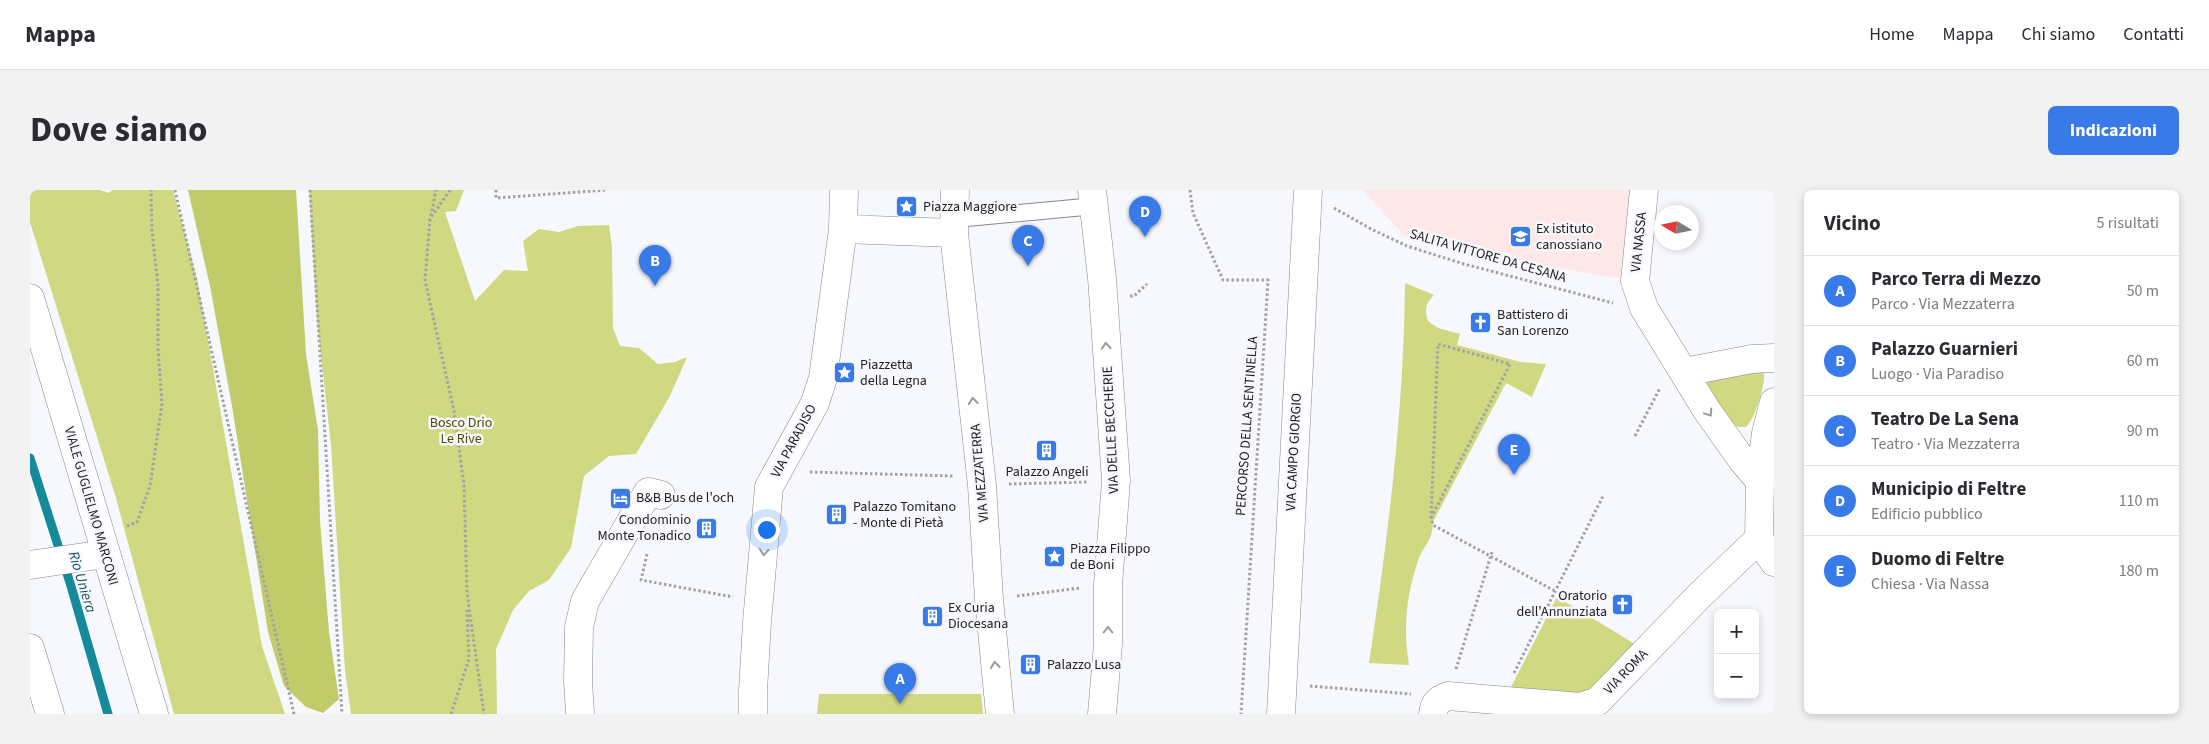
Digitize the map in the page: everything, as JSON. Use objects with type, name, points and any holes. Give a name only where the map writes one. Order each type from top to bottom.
[{"type":"street","name":"VIA PARADISO","points":[[753,714],[752,691],[769,487],[815,403],[823,378],[843,228],[844,190]]},
{"type":"street","points":[[843,228],[955,226],[955,190]]},
{"type":"street","name":"VIA NASSA","points":[[1644,190],[1635,281],[1644,308],[1706,409],[1742,460],[1760,481]]},
{"type":"street","name":"VIA CAMPO GIORGIO","points":[[1281,714],[1308,192]]},
{"type":"street","name":"VIA DELLE BECCHERIE","points":[[1093,198],[1102,278],[1116,481],[1108,585],[1108,644],[1102,714]]},
{"type":"street","name":"VIA MEZZATERRA","points":[[955,226],[982,485],[988,599],[1000,714]]},
{"type":"street","name":"VIALE GUGLIELMO MARCONI","points":[[30,298],[93,556],[154,714]]},
{"type":"street","points":[[1680,366],[1774,358]]},
{"type":"street","points":[[1774,402],[1766,433],[1760,481],[1759,539],[1774,562]]},
{"type":"street","points":[[580,714],[578,681],[579,627],[585,601],[648,492],[661,494]]},
{"type":"street","name":"VIA ROMA","points":[[1440,703],[1500,700],[1581,707],[1598,701],[1699,596],[1759,539]]},
{"type":"street","points":[[36,564],[93,556]]},
{"type":"street","points":[[30,648],[50,714]]},
{"type":"lane","points":[[955,226],[1093,198]]},
{"type":"path","points":[[137,522],[150,486],[162,404],[158,348],[158,286],[152,230],[151,190]]},
{"type":"path","points":[[175,190],[294,714]]},
{"type":"path","points":[[310,190],[342,714]]},
{"type":"path","points":[[436,190],[430,219],[425,280],[454,411],[464,485],[469,659],[452,714]]},
{"type":"path","points":[[430,219],[450,190]]},
{"type":"path","points":[[496,190],[496,198],[607,190]]},
{"type":"path","name":"PERCORSO DELLA SENTINELLA","points":[[1190,190],[1193,213],[1223,280],[1268,280],[1241,714]]},
{"type":"path","name":"SALITA VITTORE DA CESANA","points":[[1308,192],[1371,229],[1407,246],[1464,264],[1620,305],[1644,308]]},
{"type":"path","points":[[1431,518],[1511,362],[1438,344],[1431,518],[1433,525],[1556,591]]},
{"type":"path","points":[[1635,436],[1680,366]]},
{"type":"path","points":[[777,471],[960,476],[982,485],[1116,481]]},
{"type":"path","points":[[1500,700],[1603,496]]},
{"type":"path","points":[[647,552],[640,580],[760,602]]},
{"type":"path","points":[[1282,684],[1433,696],[1440,703],[1492,552]]},
{"type":"path","points":[[988,599],[1108,585]]},
{"type":"path","points":[[467,593],[484,714]]},
{"type":"shaded area","name":"Ex istituto canossiano","points":[[1362,190],[1635,190],[1645,245],[1653,246],[1647,283],[1462,252],[1405,236]]},
{"type":"green space","points":[[30,190],[100,190],[109,193],[112,190],[173,190],[197,278],[262,646],[285,714],[174,714],[116,498],[30,222]]},
{"type":"green space","points":[[188,190],[296,190],[306,354],[318,430],[320,520],[329,632],[339,699],[323,713],[306,707],[284,686],[268,632],[232,406],[210,286]]},
{"type":"green space","name":"Bosco Drio Le Rive","points":[[309,190],[464,190],[456,211],[445,212],[475,301],[504,270],[528,271],[523,241],[539,229],[559,232],[578,226],[609,225],[612,247],[613,328],[620,346],[639,348],[658,364],[675,362],[687,357],[670,396],[636,454],[609,456],[584,476],[571,548],[549,580],[529,591],[513,610],[496,649],[497,714],[351,714],[345,671],[331,445],[317,320]]},
{"type":"green space","points":[[1405,283],[1434,295],[1426,307],[1428,321],[1438,328],[1460,334],[1457,345],[1521,362],[1546,364],[1532,397],[1506,383],[1433,522],[1431,535],[1418,561],[1408,600],[1406,638],[1409,665],[1369,663],[1394,473],[1402,378]]},
{"type":"green space","points":[[1763,371],[1764,382],[1753,417],[1746,427],[1738,427],[1721,412],[1711,398],[1705,385],[1706,380]]},
{"type":"green space","points":[[1557,597],[1640,647],[1588,694],[1508,693]]},
{"type":"green space","points":[[819,694],[981,694],[983,714],[817,714]]},
{"type":"waterway","name":"Rio Uniera","points":[[30,458],[71,586],[108,714]]},
{"type":"place","name":"Piazza Maggiore","points":[[907,207]]},
{"type":"place","name":"Municipio di Feltre","points":[[1145,237]]},
{"type":"place","name":"Ex istituto canossiano","points":[[1520,237]]},
{"type":"place","name":"Teatro De La Sena","points":[[1028,266]]},
{"type":"place","name":"Palazzo Guarnieri","points":[[655,286]]},
{"type":"place","name":"Battistero di San Lorenzo","points":[[1481,323]]},
{"type":"place","name":"Piazzetta della Legna","points":[[844,373]]},
{"type":"place","name":"Palazzo Angeli","points":[[1047,450]]},
{"type":"place","name":"Duomo di Feltre","points":[[1514,475]]},
{"type":"place","name":"B&B Bus de l'och","points":[[620,498]]},
{"type":"place","name":"Palazzo Tomitano - Monte di Pietà","points":[[837,515]]},
{"type":"place","name":"Condominio Monte Tonadico","points":[[707,528]]},
{"type":"place","name":"Piazza Filippo de Boni","points":[[1054,557]]},
{"type":"place","name":"Oratorio dell'Annunziata","points":[[1623,604]]},
{"type":"place","name":"Ex Curia Diocesana","points":[[932,616]]},
{"type":"place","name":"Palazzo Lusa","points":[[1031,665]]},
{"type":"place","name":"Parco Terra di Mezzo","points":[[900,704]]}]
